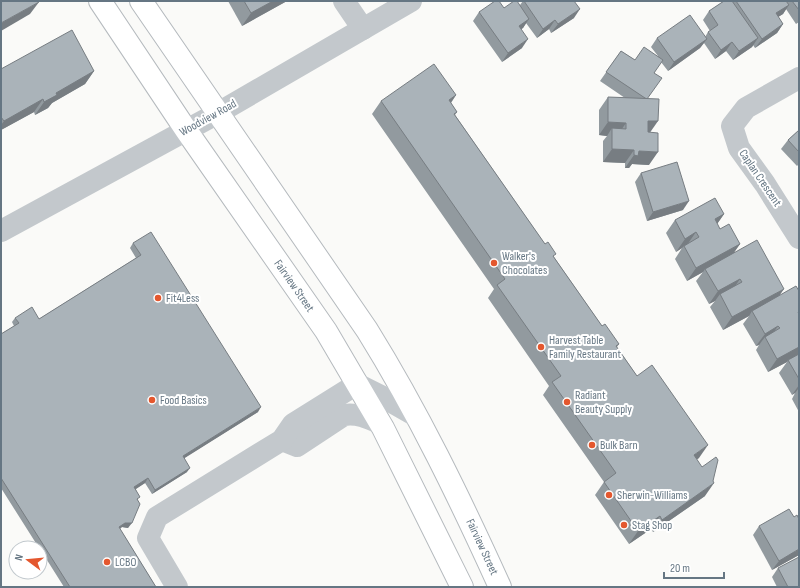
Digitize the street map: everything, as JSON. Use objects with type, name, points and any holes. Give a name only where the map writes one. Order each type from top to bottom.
[{"type":"main road","name":"Fairview Street","points":[[100,1],[186,130],[326,331],[381,424],[462,587]]},
{"type":"main road","name":"Fairview Street","points":[[141,1],[367,330],[392,370],[456,491],[500,587]]},
{"type":"street","points":[[344,1],[363,28]]},
{"type":"street","name":"Woodview Road","points":[[1,230],[218,113],[411,1]]},
{"type":"street","name":"Caplan Crescent","points":[[799,78],[746,108],[732,126],[739,148],[765,184],[799,238]]},
{"type":"street","points":[[177,587],[148,538],[157,517],[282,440],[293,424],[356,384],[416,416]]},
{"type":"street","points":[[282,440],[297,446],[344,415],[353,414],[362,416],[381,424]]},
{"type":"building","points":[[1,1],[39,1],[39,2],[1,23]]},
{"type":"building","points":[[244,1],[273,1],[251,13]]},
{"type":"building","points":[[495,1],[499,1],[504,8],[514,1],[517,1],[529,19],[519,26],[528,39],[508,53],[479,12]]},
{"type":"building","points":[[524,1],[574,1],[580,9],[558,24],[555,20],[543,29]]},
{"type":"building","points":[[724,1],[732,1],[758,38],[739,51],[732,42],[721,50],[708,32],[718,25],[709,11]]},
{"type":"building","points":[[736,1],[786,1],[789,5],[776,13],[783,24],[762,39]]},
{"type":"building","points":[[792,1],[799,1],[799,10]]},
{"type":"building","points":[[690,15],[707,39],[674,62],[657,38]]},
{"type":"building","points":[[72,30],[94,71],[56,93],[57,95],[44,102],[43,99],[4,121],[1,117],[1,69]]},
{"type":"building","points":[[644,47],[663,60],[654,73],[662,78],[647,99],[606,72],[621,51],[635,60]]},
{"type":"building","points":[[434,64],[456,95],[449,100],[457,112],[454,114],[545,244],[548,242],[556,254],[553,256],[602,326],[605,324],[619,344],[616,346],[637,376],[652,365],[708,445],[694,455],[702,467],[716,457],[718,460],[713,481],[714,483],[662,520],[660,516],[638,531],[604,482],[616,473],[552,382],[561,376],[497,285],[505,279],[381,101]]},
{"type":"building","points":[[608,97],[659,99],[658,121],[648,121],[648,132],[658,133],[658,152],[639,151],[638,156],[634,155],[634,150],[612,149],[612,128],[626,129],[626,123],[608,122]]},
{"type":"building","points":[[799,130],[799,152],[788,140]]},
{"type":"building","points":[[677,162],[689,201],[653,212],[641,173]]},
{"type":"building","points":[[715,198],[724,214],[715,219],[720,229],[729,224],[740,244],[696,268],[684,246],[699,237],[696,232],[685,239],[675,220]]},
{"type":"building","points":[[151,232],[261,407],[183,456],[190,468],[155,490],[148,478],[134,487],[140,497],[137,499],[140,504],[132,523],[125,523],[119,527],[156,587],[70,587],[48,552],[48,540],[40,540],[1,478],[1,334],[19,323],[15,318],[32,307],[39,319],[141,255],[133,243]]},
{"type":"building","points":[[757,240],[784,289],[732,317],[720,294],[742,282],[740,279],[718,291],[705,269]]},
{"type":"building","points":[[796,286],[799,291],[799,347],[777,359],[765,337],[780,328],[778,326],[765,334],[752,311]]},
{"type":"building","points":[[799,354],[799,379],[788,360]]},
{"type":"building","points":[[789,509],[794,517],[797,515],[799,519],[799,549],[779,561],[759,526]]},
{"type":"building","points":[[799,557],[799,587],[788,587],[778,568]]},
{"type":"place","name":"Walker's Chocolates","points":[[494,263]]},
{"type":"place","name":"Fit4Less","points":[[158,298]]},
{"type":"place","name":"Harvest Table Family Restaurant","points":[[541,347]]},
{"type":"place","name":"Food Basics","points":[[152,400]]},
{"type":"place","name":"Radiant Beauty Supply","points":[[567,402]]},
{"type":"place","name":"Bulk Barn","points":[[592,445]]},
{"type":"place","name":"Sherwin-Williams","points":[[609,495]]},
{"type":"place","name":"Stag Shop","points":[[624,525]]},
{"type":"place","name":"LCBO","points":[[107,562]]}]
